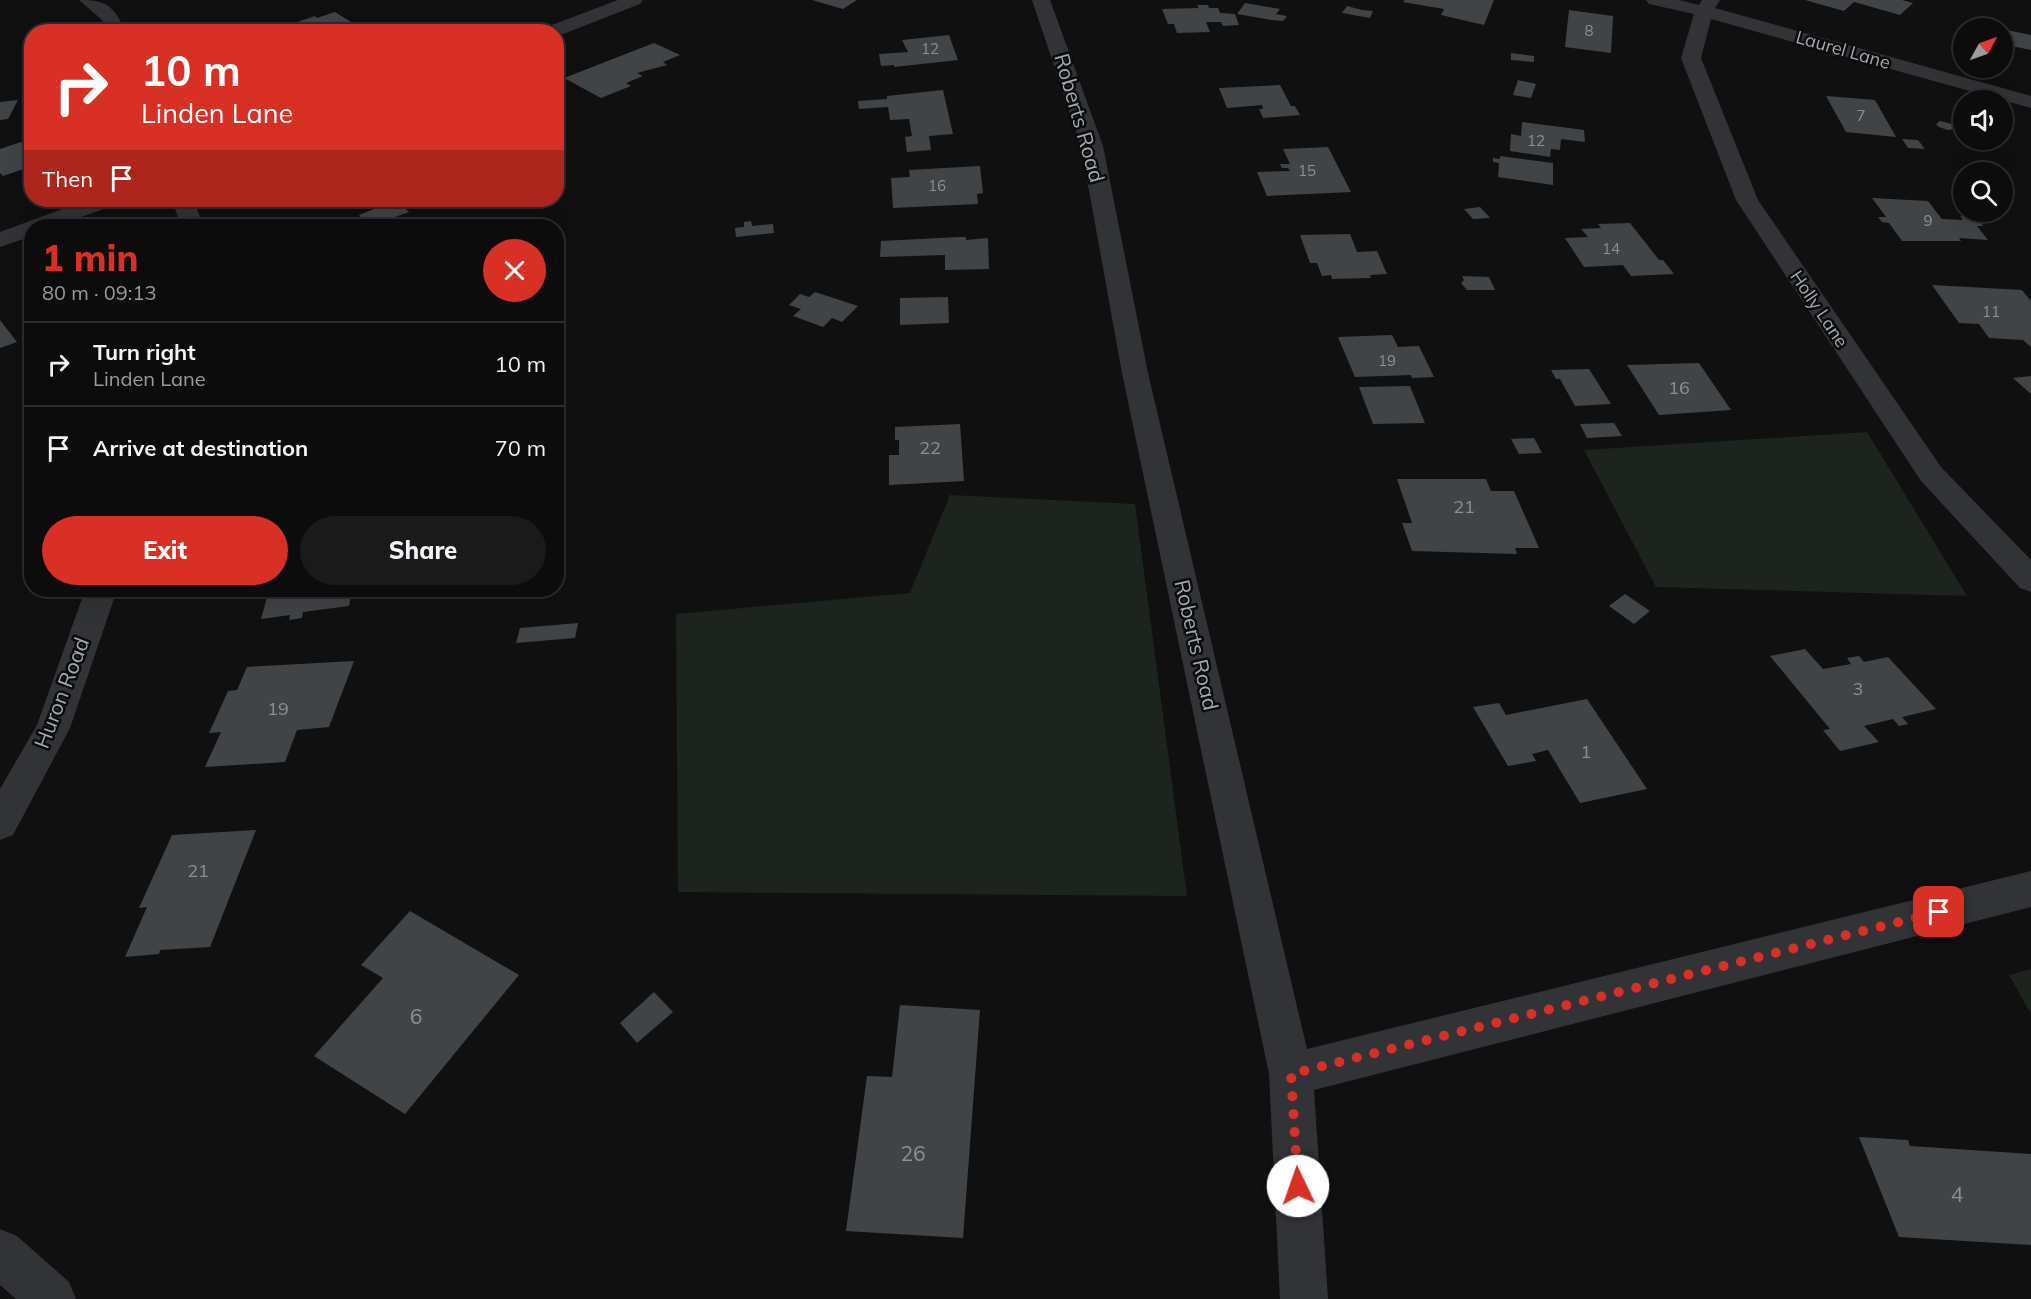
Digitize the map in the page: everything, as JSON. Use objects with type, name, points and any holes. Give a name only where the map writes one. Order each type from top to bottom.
[{"type":"street","points":[[87,0],[110,17],[113,24]]},
{"type":"street","points":[[564,27],[634,0]]},
{"type":"street","name":"Roberts Road","points":[[1041,0],[1092,146],[1135,374],[1291,1074],[1304,1299]]},
{"type":"street","name":"Laurel Lane","points":[[1655,0],[1708,5],[2031,102]]},
{"type":"street","name":"Holly Lane","points":[[1708,5],[1690,58],[1746,200],[1931,474],[2031,580]]},
{"type":"street","points":[[55,219],[88,207]]},
{"type":"street","points":[[0,240],[24,231]]},
{"type":"street","name":"Huron Road","points":[[0,824],[53,728],[99,597]]},
{"type":"street","points":[[1291,1074],[2031,890]]},
{"type":"street","points":[[0,1253],[52,1299]]},
{"type":"shaded area","points":[[1867,432],[1967,596],[1656,587],[1584,450]]},
{"type":"shaded area","points":[[950,495],[1135,504],[1187,896],[678,892],[676,614],[910,593]]},
{"type":"shaded area","points":[[2031,969],[2031,1014],[2009,975]]},
{"type":"building","points":[[812,0],[857,0],[843,9]]},
{"type":"building","points":[[1405,0],[1494,0],[1484,25],[1441,15],[1444,9],[1403,2]]},
{"type":"building","points":[[1805,0],[1902,0],[1913,3],[1900,15],[1854,2],[1844,11]]},
{"type":"building","points":[[1245,3],[1280,9],[1276,14],[1287,16],[1283,21],[1237,14]]},
{"type":"building","points":[[1197,5],[1208,5],[1209,8],[1218,8],[1220,13],[1235,14],[1239,25],[1223,26],[1221,22],[1206,22],[1210,32],[1177,33],[1174,24],[1168,24],[1162,9],[1199,8]]},
{"type":"building","points":[[1347,6],[1373,11],[1370,18],[1342,13]]},
{"type":"building","points":[[1569,10],[1613,16],[1611,53],[1565,47]]},
{"type":"building","points":[[335,12],[354,24],[292,24],[315,16],[317,18]]},
{"type":"building","points":[[2013,31],[2031,35],[2031,50],[2013,46]]},
{"type":"building","points":[[949,35],[958,60],[894,67],[894,65],[881,66],[879,54],[908,52],[902,40]]},
{"type":"building","points":[[654,43],[680,55],[663,62],[667,65],[637,73],[643,76],[626,83],[631,86],[601,98],[564,78]]},
{"type":"building","points":[[1511,53],[1534,56],[1534,62],[1511,60]]},
{"type":"building","points":[[1518,80],[1536,84],[1531,98],[1513,95]]},
{"type":"building","points":[[1280,85],[1291,106],[1295,106],[1300,115],[1263,118],[1259,109],[1263,109],[1262,105],[1227,108],[1219,88]]},
{"type":"building","points":[[943,90],[953,134],[929,136],[931,150],[907,152],[905,137],[912,136],[909,119],[890,120],[888,107],[859,109],[858,101]]},
{"type":"building","points":[[1826,96],[1875,100],[1896,137],[1846,132]]},
{"type":"building","points":[[18,100],[8,119],[0,120],[0,102]]},
{"type":"building","points":[[1940,121],[1953,124],[1953,129],[1948,130],[1936,124]]},
{"type":"building","points":[[1522,122],[1584,130],[1585,142],[1561,139],[1560,150],[1551,149],[1550,157],[1510,151],[1511,134],[1521,136]]},
{"type":"building","points":[[1902,139],[1918,140],[1925,149],[1908,148]]},
{"type":"building","points":[[21,142],[24,145],[24,169],[3,176],[0,173],[0,149]]},
{"type":"building","points":[[1328,147],[1351,192],[1267,196],[1257,172],[1290,171],[1288,168],[1282,168],[1280,164],[1290,164],[1283,149]]},
{"type":"building","points":[[1500,156],[1553,163],[1553,185],[1498,177],[1499,163],[1493,162],[1493,158],[1500,159]]},
{"type":"building","points":[[980,166],[983,193],[977,194],[978,204],[893,208],[891,178],[910,177],[909,170]]},
{"type":"building","points":[[1872,198],[1928,201],[1942,219],[1953,220],[1953,222],[1979,222],[1984,226],[1977,226],[1988,240],[1959,238],[1961,241],[1902,241],[1889,223],[1882,222],[1878,217],[1886,217]]},
{"type":"building","points":[[379,207],[404,207],[409,212],[390,219],[363,219],[359,215]]},
{"type":"building","points":[[1480,207],[1490,218],[1473,219],[1464,209]]},
{"type":"building","points":[[751,221],[752,226],[773,224],[774,233],[736,237],[735,228],[744,227],[744,222]]},
{"type":"building","points":[[1630,223],[1659,260],[1663,260],[1674,274],[1631,276],[1623,265],[1584,267],[1565,238],[1588,237],[1581,229],[1601,228],[1598,224]]},
{"type":"building","points":[[1350,234],[1357,252],[1377,251],[1387,274],[1370,275],[1371,278],[1332,279],[1331,275],[1322,276],[1317,263],[1310,263],[1300,235]]},
{"type":"building","points":[[966,237],[966,240],[988,238],[989,269],[945,270],[945,255],[880,257],[881,241]]},
{"type":"building","points":[[1462,276],[1489,277],[1495,290],[1467,290],[1461,283],[1464,280]]},
{"type":"building","points":[[1932,285],[2022,290],[2031,301],[2031,347],[2023,340],[1989,338],[1979,324],[1959,323]]},
{"type":"building","points":[[815,292],[858,306],[842,322],[832,318],[823,327],[793,316],[801,309],[789,305],[800,294],[809,297]]},
{"type":"building","points":[[948,297],[949,323],[900,325],[900,298]]},
{"type":"building","points":[[0,320],[17,342],[0,348]]},
{"type":"building","points":[[1392,335],[1398,347],[1419,346],[1434,377],[1412,378],[1411,375],[1355,377],[1338,337]]},
{"type":"building","points":[[1699,363],[1731,410],[1659,415],[1627,365]]},
{"type":"building","points":[[1589,369],[1611,404],[1575,406],[1560,379],[1556,379],[1551,370]]},
{"type":"building","points":[[2031,376],[2031,394],[2013,378]]},
{"type":"building","points":[[1410,386],[1425,423],[1373,424],[1359,387]]},
{"type":"building","points":[[1614,423],[1622,436],[1587,438],[1580,424]]},
{"type":"building","points":[[960,424],[964,481],[889,485],[889,455],[899,455],[899,440],[895,440],[895,427]]},
{"type":"building","points":[[1534,438],[1542,453],[1519,454],[1511,439]]},
{"type":"building","points":[[1397,479],[1486,479],[1491,491],[1514,491],[1539,548],[1515,548],[1517,554],[1412,551],[1402,523],[1412,523]]},
{"type":"building","points":[[1625,594],[1650,611],[1634,624],[1609,606]]},
{"type":"building","points":[[267,597],[351,597],[349,606],[303,612],[302,618],[289,620],[290,615],[261,619]]},
{"type":"building","points":[[578,623],[575,638],[516,643],[520,628]]},
{"type":"building","points":[[1805,649],[1823,669],[1851,664],[1847,658],[1859,656],[1864,662],[1888,657],[1936,709],[1902,717],[1908,724],[1899,726],[1893,719],[1864,726],[1879,742],[1840,751],[1823,730],[1830,729],[1770,656]]},
{"type":"building","points":[[354,661],[329,727],[297,730],[285,762],[205,767],[221,732],[209,733],[228,691],[237,690],[247,667]]},
{"type":"building","points":[[1587,699],[1647,789],[1580,803],[1548,750],[1532,754],[1536,761],[1508,766],[1473,707],[1499,703],[1506,715]]},
{"type":"building","points":[[256,830],[210,947],[160,950],[159,954],[125,957],[147,907],[139,908],[172,835]]},
{"type":"building","points":[[410,911],[519,975],[405,1114],[314,1056],[383,978],[361,965]]},
{"type":"building","points":[[654,992],[673,1012],[637,1043],[620,1023]]},
{"type":"building","points":[[900,1005],[980,1010],[963,1238],[846,1231],[867,1076],[892,1077]]},
{"type":"building","points":[[1859,1137],[1908,1140],[1910,1146],[2031,1154],[2031,1245],[1899,1237]]},
{"type":"route","points":[[1298,1186],[1291,1074],[1939,912]]}]
